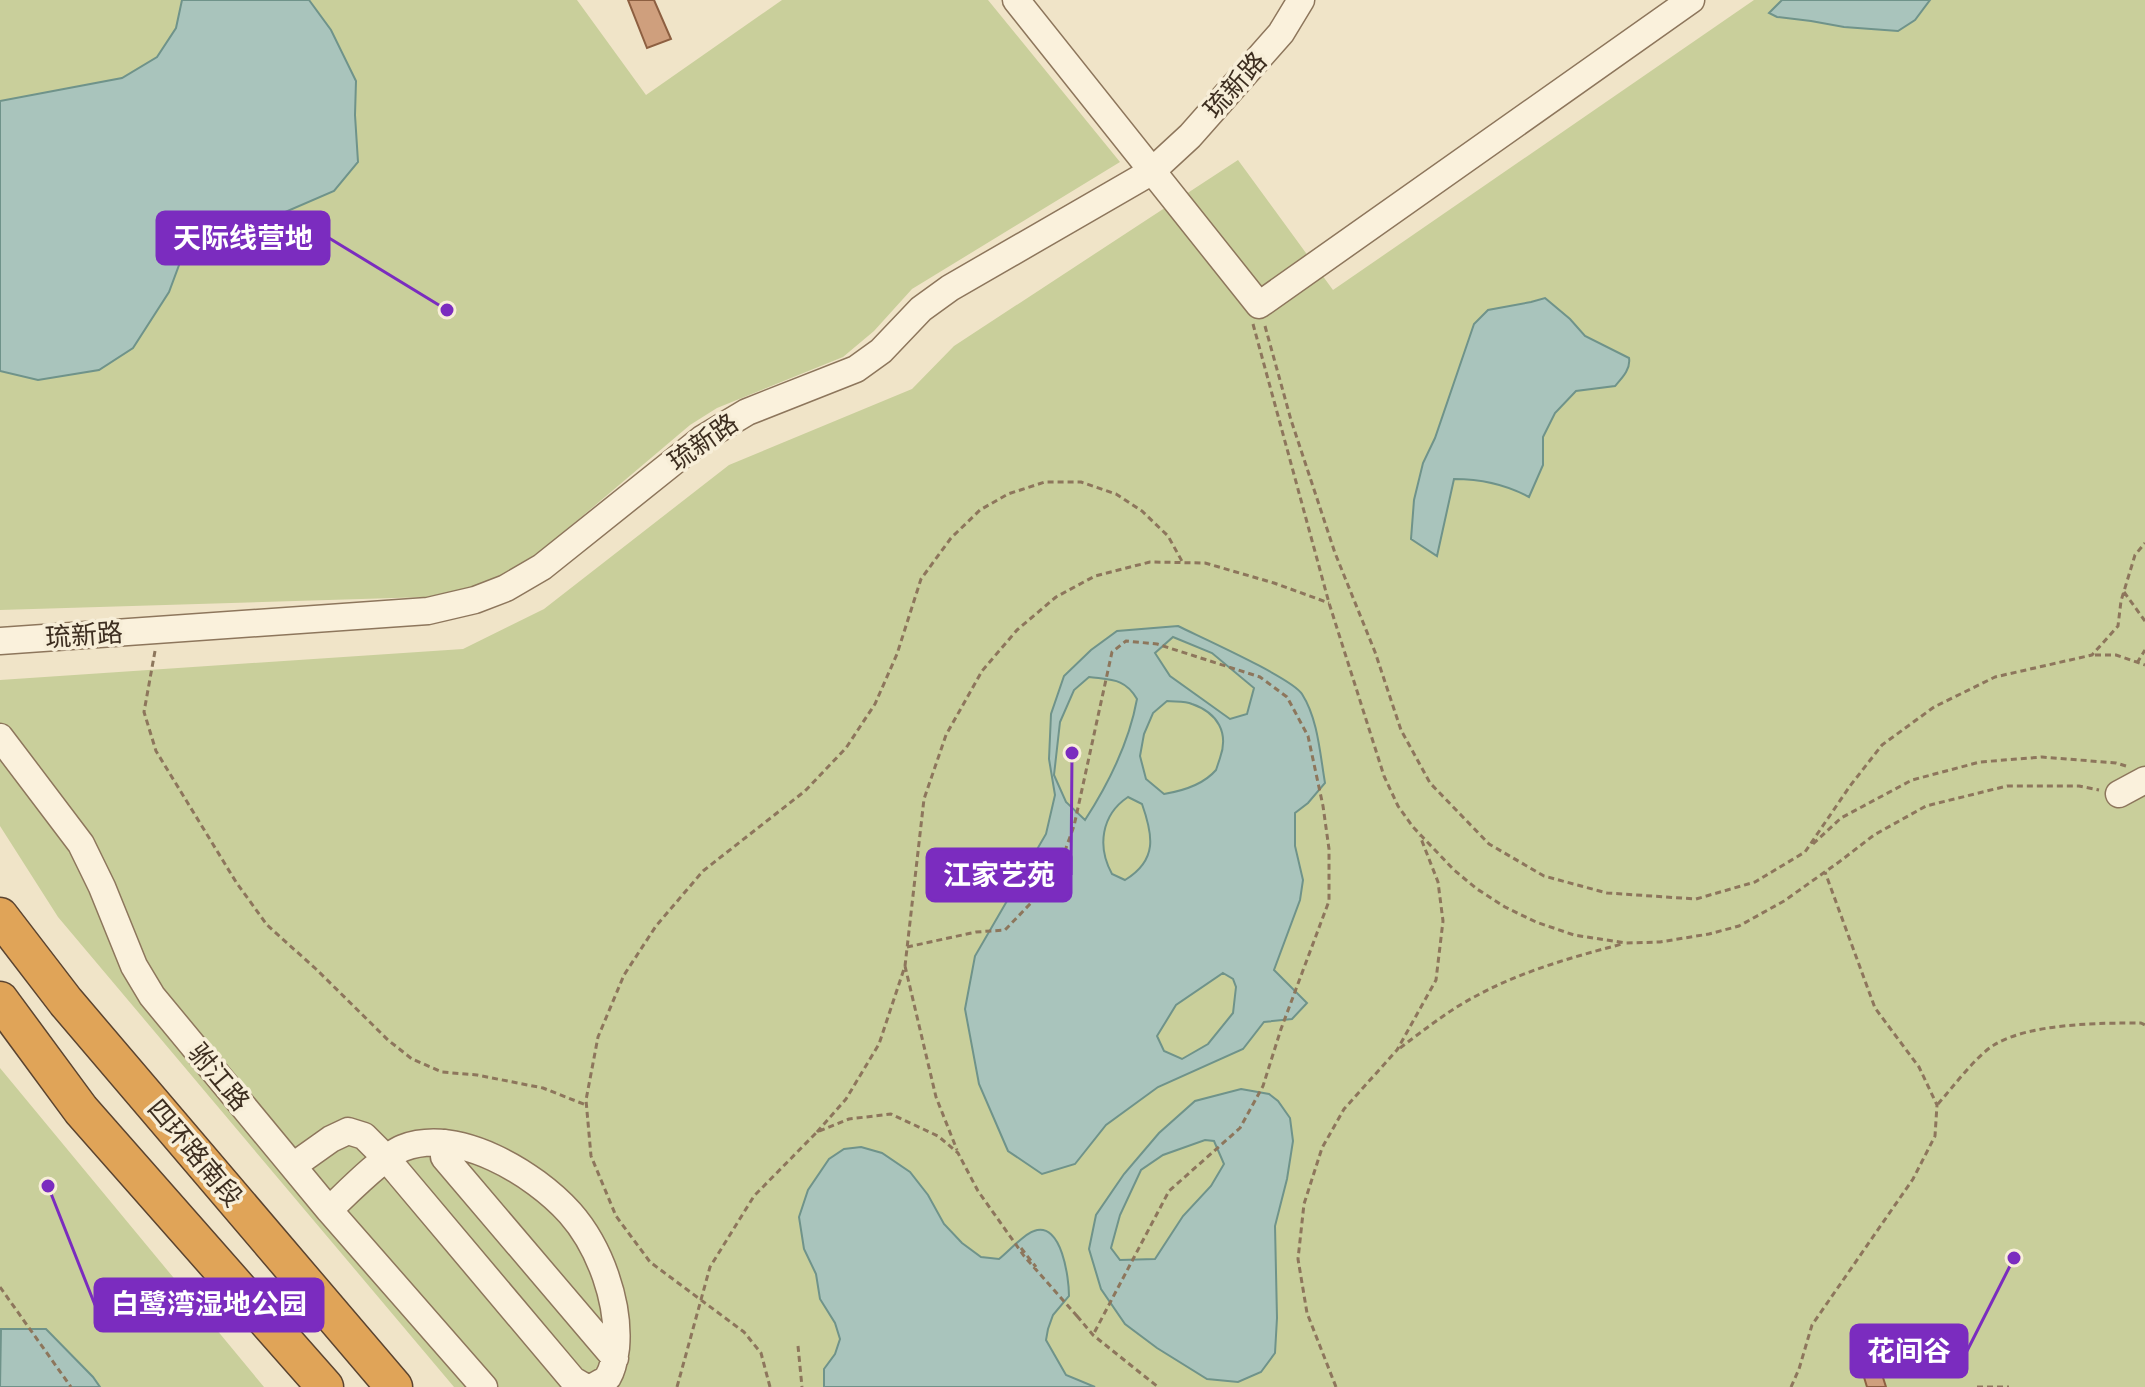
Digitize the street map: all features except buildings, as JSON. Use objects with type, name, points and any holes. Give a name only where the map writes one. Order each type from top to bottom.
[{"type":"highway","points":[[0,906],[66,1002]]},
{"type":"highway","name":"四环路南段","points":[[0,916],[66,1002],[394,1387]]},
{"type":"highway","points":[[0,1000],[81,1110]]},
{"type":"highway","points":[[0,1013],[81,1110],[325,1387]]},
{"type":"street","points":[[1016,0],[1259,305],[1691,0]]},
{"type":"street","name":"琉新路","points":[[0,641],[428,611],[475,600],[506,588],[542,567],[725,424],[747,412],[856,369],[881,351],[921,309],[950,288],[1151,172],[1190,136],[1271,45],[1301,0]]},
{"type":"street","name":"驸江路","points":[[0,737],[81,844],[134,966],[152,996],[329,1210],[484,1387]]},
{"type":"street","points":[[2119,794],[2138,774]]},
{"type":"street","points":[[293,1166],[348,1131],[364,1136],[573,1380],[585,1387]]},
{"type":"street","points":[[329,1210],[386,1158],[399,1149],[418,1143],[445,1143],[482,1153],[534,1181],[572,1216],[591,1245],[611,1290],[617,1331],[615,1358],[608,1377],[593,1387]]},
{"type":"street","points":[[445,1143],[444,1157],[615,1358]]},
{"type":"path","points":[[2119,794],[2079,786],[2007,786],[1926,806],[1874,835],[1784,901],[1739,926],[1709,934],[1660,942],[1626,943],[1574,935],[1505,907],[1454,870],[1419,833],[1398,806],[1384,776],[1329,603],[1249,310],[1259,305],[1291,420],[1335,553],[1375,652],[1401,730],[1430,783],[1489,844],[1544,876],[1607,893],[1696,899],[1755,882],[1805,852],[1841,818],[1912,780],[1980,762],[2042,757],[2116,763],[2138,774]]},
{"type":"path","points":[[770,1387],[761,1353],[744,1332],[650,1262],[616,1216],[591,1156],[586,1105],[598,1037],[624,975],[656,926],[703,871],[805,791],[846,748],[875,704],[897,654],[921,579],[951,538],[980,510],[1008,494],[1045,482],[1081,482],[1116,494],[1142,511],[1168,536],[1183,563]]},
{"type":"path","points":[[2092,655],[2118,626],[2135,555],[2145,543]]},
{"type":"path","points":[[677,1387],[710,1267],[754,1196],[846,1099],[879,1044],[905,966],[924,799],[946,735],[982,671],[1017,630],[1056,597],[1095,576],[1150,562],[1205,563],[1329,603]]},
{"type":"path","points":[[2124,592],[2145,621]]},
{"type":"path","points":[[158,630],[144,712],[156,751],[236,882],[267,925],[412,1059],[442,1072],[477,1075],[543,1088],[586,1105]]},
{"type":"path","points":[[907,947],[976,932],[1005,930],[1055,878],[1074,826],[1112,652],[1126,641],[1157,644],[1260,677],[1287,697],[1308,736],[1323,806],[1329,849],[1329,901],[1263,1086],[1240,1128],[1169,1191],[1093,1335]]},
{"type":"path","points":[[2137,663],[2145,650]]},
{"type":"path","points":[[1805,852],[1882,745],[1934,707],[1995,677],[2092,655],[2116,655],[2145,665]]},
{"type":"path","points":[[1336,1387],[1307,1313],[1298,1259],[1304,1204],[1322,1148],[1344,1109],[1397,1050],[1436,980],[1443,921],[1438,882],[1419,833]]},
{"type":"path","points":[[1791,1387],[1812,1325],[1913,1179],[1935,1136],[1937,1105],[1919,1067],[1875,1008],[1825,872]]},
{"type":"path","points":[[1397,1050],[1476,996],[1571,958],[1626,943]]},
{"type":"path","points":[[905,966],[936,1097],[958,1153],[978,1191],[1024,1256],[1093,1335],[1158,1387]]},
{"type":"path","points":[[1937,1105],[1993,1045],[2030,1030],[2114,1023],[2145,1025]]},
{"type":"path","points":[[817,1132],[849,1119],[891,1114],[938,1136],[958,1153]]},
{"type":"path","points":[[0,1287],[71,1387]]},
{"type":"path","points":[[798,1346],[802,1387]]},
{"type":"path","points":[[1977,1387],[2009,1387]]},
{"type":"green space","points":[[0,0],[577,0],[646,95],[782,0],[988,0],[1120,162],[912,289],[874,331],[843,357],[717,408],[690,425],[537,557],[506,576],[475,588],[427,597],[0,610]]},
{"type":"green space","points":[[1754,0],[2145,0],[2145,1387],[454,1387],[58,917],[0,826],[0,680],[463,649],[544,609],[729,465],[912,389],[954,346],[1238,160],[1333,290]]},
{"type":"green space","points":[[0,1068],[264,1387],[0,1387]]},
{"type":"water","points":[[182,0],[309,0],[331,30],[356,81],[358,162],[334,191],[283,213],[215,221],[185,249],[169,292],[133,348],[99,370],[38,380],[0,371],[0,101],[122,78],[157,57],[176,28]]},
{"type":"water","points":[[1782,0],[1930,0],[1915,20],[1898,31],[1844,27],[1777,17],[1769,13]]},
{"type":"water","points":[[1545,298],[1585,336],[1629,358],[1627,370],[1615,386],[1576,391],[1555,413],[1543,437],[1543,465],[1529,497],[1493,483],[1454,479],[1437,556],[1411,539],[1414,500],[1423,463],[1435,438],[1474,324],[1488,310]]},
{"type":"water","points":[[1178,626],[1282,678],[1302,694],[1318,737],[1325,783],[1295,813],[1295,846],[1303,880],[1300,900],[1274,970],[1307,1003],[1292,1019],[1264,1022],[1243,1049],[1158,1087],[1106,1125],[1075,1164],[1042,1174],[1008,1151],[979,1084],[965,1009],[975,956],[1046,834],[1055,795],[1049,759],[1051,714],[1064,676],[1117,631]],"holes":[[[1173,637],[1212,653],[1254,688],[1247,714],[1230,719],[1170,676],[1155,653]],[[1089,677],[1104,679],[1128,687],[1137,699],[1117,762],[1085,820],[1066,802],[1054,775],[1060,722],[1074,690]],[[1167,701],[1189,703],[1215,718],[1223,740],[1216,770],[1192,786],[1164,794],[1146,779],[1140,756],[1144,734],[1153,713]],[[1128,797],[1142,804],[1149,826],[1148,855],[1136,872],[1125,880],[1112,874],[1104,853],[1104,832],[1112,813]],[[1223,973],[1233,979],[1236,987],[1233,1013],[1208,1044],[1182,1059],[1164,1051],[1157,1036],[1176,1005]]]},
{"type":"water","points":[[1241,1089],[1269,1094],[1290,1118],[1293,1141],[1275,1226],[1275,1353],[1261,1372],[1238,1382],[1207,1379],[1125,1324],[1101,1289],[1089,1249],[1096,1215],[1124,1174],[1159,1133],[1195,1101]],"holes":[[[1205,1140],[1214,1141],[1224,1164],[1211,1186],[1183,1216],[1155,1259],[1120,1260],[1111,1248],[1120,1215],[1141,1170],[1163,1155]]]},
{"type":"water","points":[[861,1147],[882,1153],[910,1172],[928,1195],[944,1224],[981,1257],[999,1259],[1030,1232],[1044,1230],[1051,1235],[1062,1253],[1069,1296],[1053,1315],[1046,1340],[1066,1375],[1095,1387],[824,1387],[824,1369],[835,1354],[840,1339],[835,1323],[820,1299],[816,1274],[804,1249],[799,1217],[808,1190],[829,1159],[844,1149]]},
{"type":"water","points":[[1,1329],[46,1329],[100,1387],[0,1387]]},
{"type":"place","name":"天际线营地","points":[[447,310]]},
{"type":"place","name":"江家艺苑","points":[[1072,753]]},
{"type":"place","name":"白鹭湾湿地公园","points":[[48,1186]]},
{"type":"place","name":"花间谷","points":[[2014,1258]]}]
